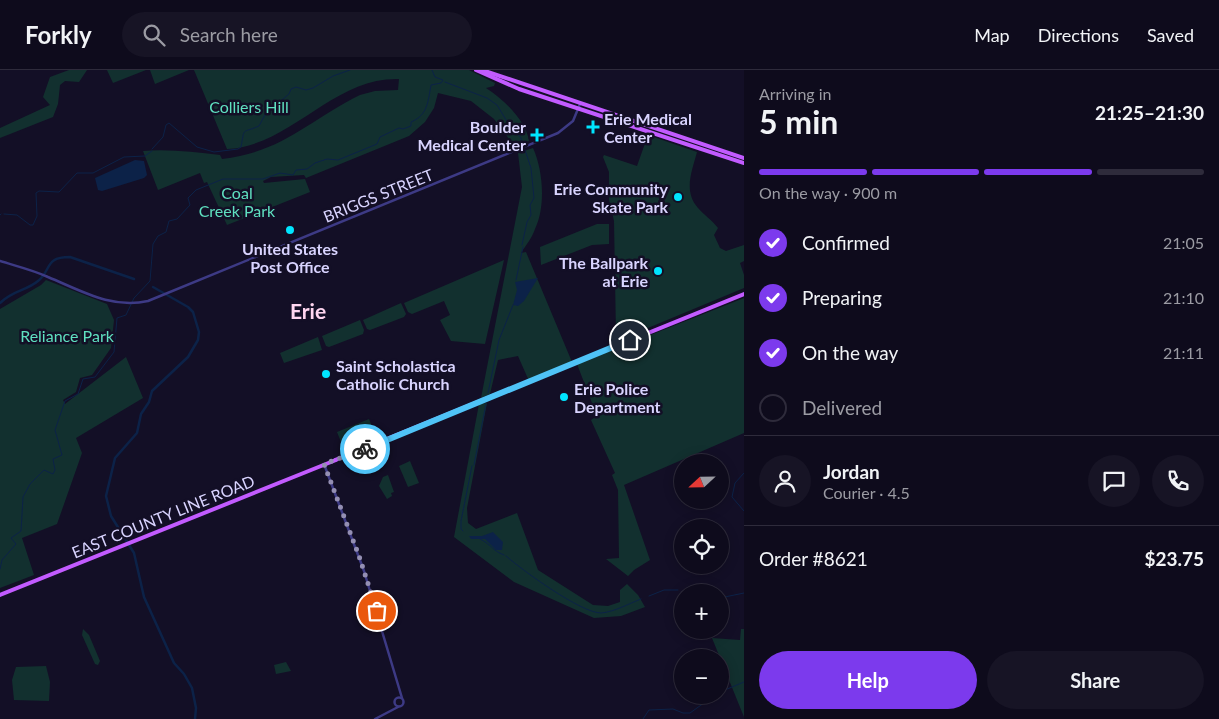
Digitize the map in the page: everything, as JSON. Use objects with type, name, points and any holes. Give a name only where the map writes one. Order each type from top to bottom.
[{"type":"main road","points":[[476,70],[495,80],[744,158]]},
{"type":"main road","points":[[482,70],[744,163]]},
{"type":"main road","name":"EAST COUNTY LINE ROAD","points":[[0,595],[744,294]]},
{"type":"street","name":"BRIGGS STREET","points":[[0,261],[43,275],[97,298],[120,303],[135,303],[171,292],[566,128],[573,121],[580,106]]},
{"type":"street","points":[[324,464],[364,571],[402,698],[403,703],[398,707],[375,719]]},
{"type":"street","points":[[390,711],[397,698],[398,684]]},
{"type":"street","points":[[397,698],[402,698]]},
{"type":"street","points":[[394,702],[398,707]]},
{"type":"green space","points":[[69,70],[87,70],[79,82],[65,81],[60,85],[58,104],[53,117],[0,138],[0,128],[50,105],[43,97],[50,77]]},
{"type":"green space","points":[[107,70],[146,70],[113,83]]},
{"type":"green space","points":[[150,70],[189,70],[155,84]]},
{"type":"green space","points":[[194,70],[469,70],[495,83],[494,86],[486,88],[506,104],[519,118],[529,141],[515,147],[494,119],[471,101],[438,93],[434,108],[425,122],[409,136],[306,178],[304,175],[271,177],[263,181],[264,183],[305,179],[310,192],[227,225],[207,182],[204,183],[200,173],[158,190],[143,151],[201,153],[220,155],[222,159],[262,150],[295,134],[360,95],[375,91],[398,90],[399,79],[375,81],[353,89],[332,99],[272,137],[250,145],[227,149]]},
{"type":"green space","points":[[648,135],[697,152],[690,181],[693,201],[718,228],[714,235],[720,248],[726,251],[744,245],[744,261],[740,263],[744,275],[744,288],[619,340],[616,335],[614,221],[609,200],[609,172],[603,157],[604,155],[637,166]]},
{"type":"green space","points":[[533,148],[541,177],[541,210],[534,232],[521,253],[526,252],[572,362],[529,381],[518,356],[498,360],[490,394],[481,398],[522,187],[518,153]]},
{"type":"green space","points":[[597,224],[609,224],[609,244],[592,245],[541,265],[540,247]]},
{"type":"green space","points":[[504,260],[485,344],[451,341],[440,320],[450,315],[444,301],[412,314],[408,312],[404,303]]},
{"type":"green space","name":"Reliance Park","points":[[46,280],[107,304],[114,320],[111,348],[92,375],[80,378],[76,392],[63,400],[65,404],[126,357],[143,398],[76,438],[82,453],[57,524],[22,538],[34,575],[0,588],[0,309],[41,285]]},
{"type":"green space","points":[[744,298],[744,433],[696,454],[674,454],[674,463],[624,485],[650,560],[628,576],[606,559],[619,558],[618,490],[612,475],[615,473],[591,420],[597,416],[577,364]]},
{"type":"green space","points":[[401,303],[406,314],[404,317],[370,330],[367,329],[363,320]]},
{"type":"green space","points":[[360,320],[364,330],[363,334],[329,347],[326,346],[322,336]]},
{"type":"green space","points":[[318,337],[322,350],[284,363],[280,353]]},
{"type":"green space","points":[[487,403],[467,508],[468,523],[476,529],[517,513],[538,570],[593,605],[608,606],[620,602],[620,590],[627,584],[638,595],[645,607],[621,616],[594,618],[514,582],[454,537],[479,404]]},
{"type":"green space","points":[[369,419],[375,434],[343,447],[337,432]]},
{"type":"green space","points":[[410,461],[419,483],[408,487],[399,466]]},
{"type":"green space","points":[[388,475],[394,492],[387,499],[379,486],[383,477]]},
{"type":"green space","points":[[83,629],[89,635],[100,661],[98,665],[95,664],[82,635]]},
{"type":"green space","points":[[741,629],[744,629],[744,717],[729,680],[729,649],[716,649],[712,639],[740,640]]},
{"type":"green space","points":[[286,662],[291,671],[276,674],[274,665]]},
{"type":"green space","points":[[46,666],[50,682],[49,701],[14,700],[12,680],[16,667]]},
{"type":"water","points":[[135,160],[144,161],[147,175],[144,178],[102,191],[98,190],[95,178]]},
{"type":"water","points":[[538,278],[524,301],[518,306],[513,305],[517,290],[515,282]]},
{"type":"water","points":[[493,532],[503,542],[502,550],[496,550],[485,539],[471,539],[469,536],[482,536]]},
{"type":"waterway","points":[[152,149],[163,137],[166,125],[169,123],[197,147],[214,152],[238,149],[241,147],[245,132],[259,126],[266,113],[289,94],[291,89],[296,87],[306,90],[313,88],[333,76],[350,70]]},
{"type":"waterway","points":[[0,569],[2,560],[16,544],[11,538],[21,531],[23,497],[30,484],[44,470],[53,474],[55,470],[53,459],[62,455],[55,430],[65,401],[78,394],[83,379],[95,377],[114,352],[117,318],[126,315],[134,298],[150,281],[153,244],[158,236],[166,232],[169,221],[177,219],[190,205],[188,198],[196,190],[223,179],[263,179],[280,173],[293,175],[296,170],[307,169],[315,163],[327,159],[338,160],[377,144],[380,137],[399,128],[403,129],[411,126],[411,122],[421,116],[428,102],[431,85],[441,83],[443,80],[435,77],[432,70]]},
{"type":"waterway","points":[[445,82],[487,98],[497,105],[508,123],[521,138],[531,168],[534,198],[530,205],[531,215],[527,222],[522,245]]},
{"type":"waterway","points":[[4,214],[17,215],[30,225],[33,225],[37,216],[36,193],[39,191],[59,192],[77,173],[93,173],[124,157],[145,156],[152,151]]},
{"type":"waterway","points":[[516,280],[523,247]]},
{"type":"waterway","points":[[0,303],[10,295],[38,281],[56,259],[70,257],[134,279]]},
{"type":"waterway","points":[[153,287],[188,307],[193,312],[199,332],[198,340],[188,357],[152,391],[149,402],[141,414],[137,433],[115,458],[106,496],[111,516],[134,553],[144,597],[174,663],[184,674],[192,688],[196,708],[195,719]]},
{"type":"waterway","points":[[488,393],[499,340],[513,305]]},
{"type":"waterway","points":[[474,465],[486,404]]},
{"type":"waterway","points":[[463,531],[461,529],[461,521],[472,466]]},
{"type":"waterway","points":[[744,473],[735,483],[732,497],[744,511]]},
{"type":"waterway","points":[[480,539],[504,555]]},
{"type":"waterway","points":[[506,556],[566,599],[592,611],[601,613],[611,611],[641,599]]},
{"type":"waterway","points":[[649,596],[664,590],[674,590]]},
{"type":"waterway","points":[[729,596],[744,593]]},
{"type":"waterway","points":[[729,688],[744,682]]},
{"type":"waterway","points":[[643,719],[649,710],[673,709],[683,713],[690,713],[702,704]]},
{"type":"way so far","points":[[365,449],[324,464],[359,556],[377,611]]},
{"type":"place","name":"Erie Medical Center","points":[[593,127]]},
{"type":"place","name":"Boulder Medical Center","points":[[537,135]]},
{"type":"place","name":"Erie Community Skate Park","points":[[678,197]]},
{"type":"place","name":"United States Post Office","points":[[290,230]]},
{"type":"place","name":"The Ballpark at Erie","points":[[658,271]]},
{"type":"place","name":"Saint Scholastica Catholic Church","points":[[326,374]]},
{"type":"place","name":"Erie Police Department","points":[[564,397]]},
{"type":"district","name":"Erie","points":[[308,310]]},
{"type":"route","points":[[365,449],[630,340]]},
{"type":"park label","name":"Colliers Hill","points":[[249,106]]},
{"type":"park label","name":"Coal Creek Park","points":[[237,201]]}]
